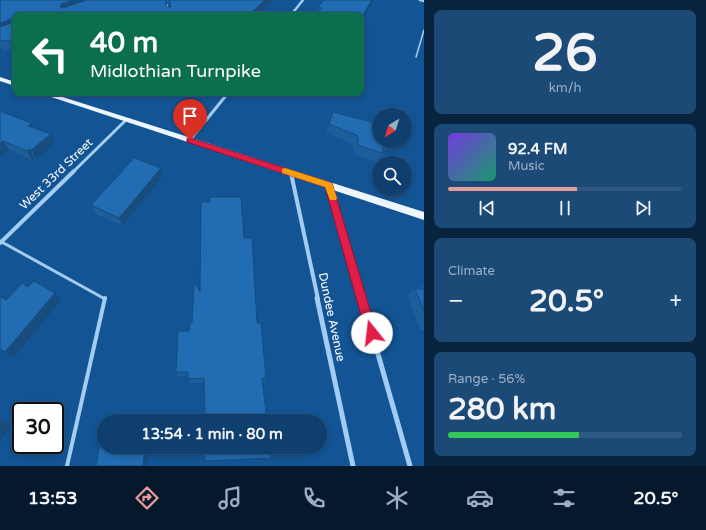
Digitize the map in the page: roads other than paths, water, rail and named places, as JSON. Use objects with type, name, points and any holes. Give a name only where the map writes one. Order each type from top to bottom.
[{"type":"main road","points":[[0,79],[12,83]]},
{"type":"main road","points":[[52,96],[424,216]]},
{"type":"street","points":[[293,12],[303,0]]},
{"type":"street","points":[[420,0],[424,1]]},
{"type":"street","points":[[190,140],[226,96]]},
{"type":"street","name":"West 33rd Street","points":[[0,242],[126,120]]},
{"type":"street","name":"Dundee Avenue","points":[[291,173],[353,466]]},
{"type":"street","points":[[329,185],[410,466]]},
{"type":"lane","points":[[159,0],[166,4],[170,12]]},
{"type":"lane","points":[[416,57],[424,30]]},
{"type":"lane","points":[[0,242],[105,298],[67,466]]}]
